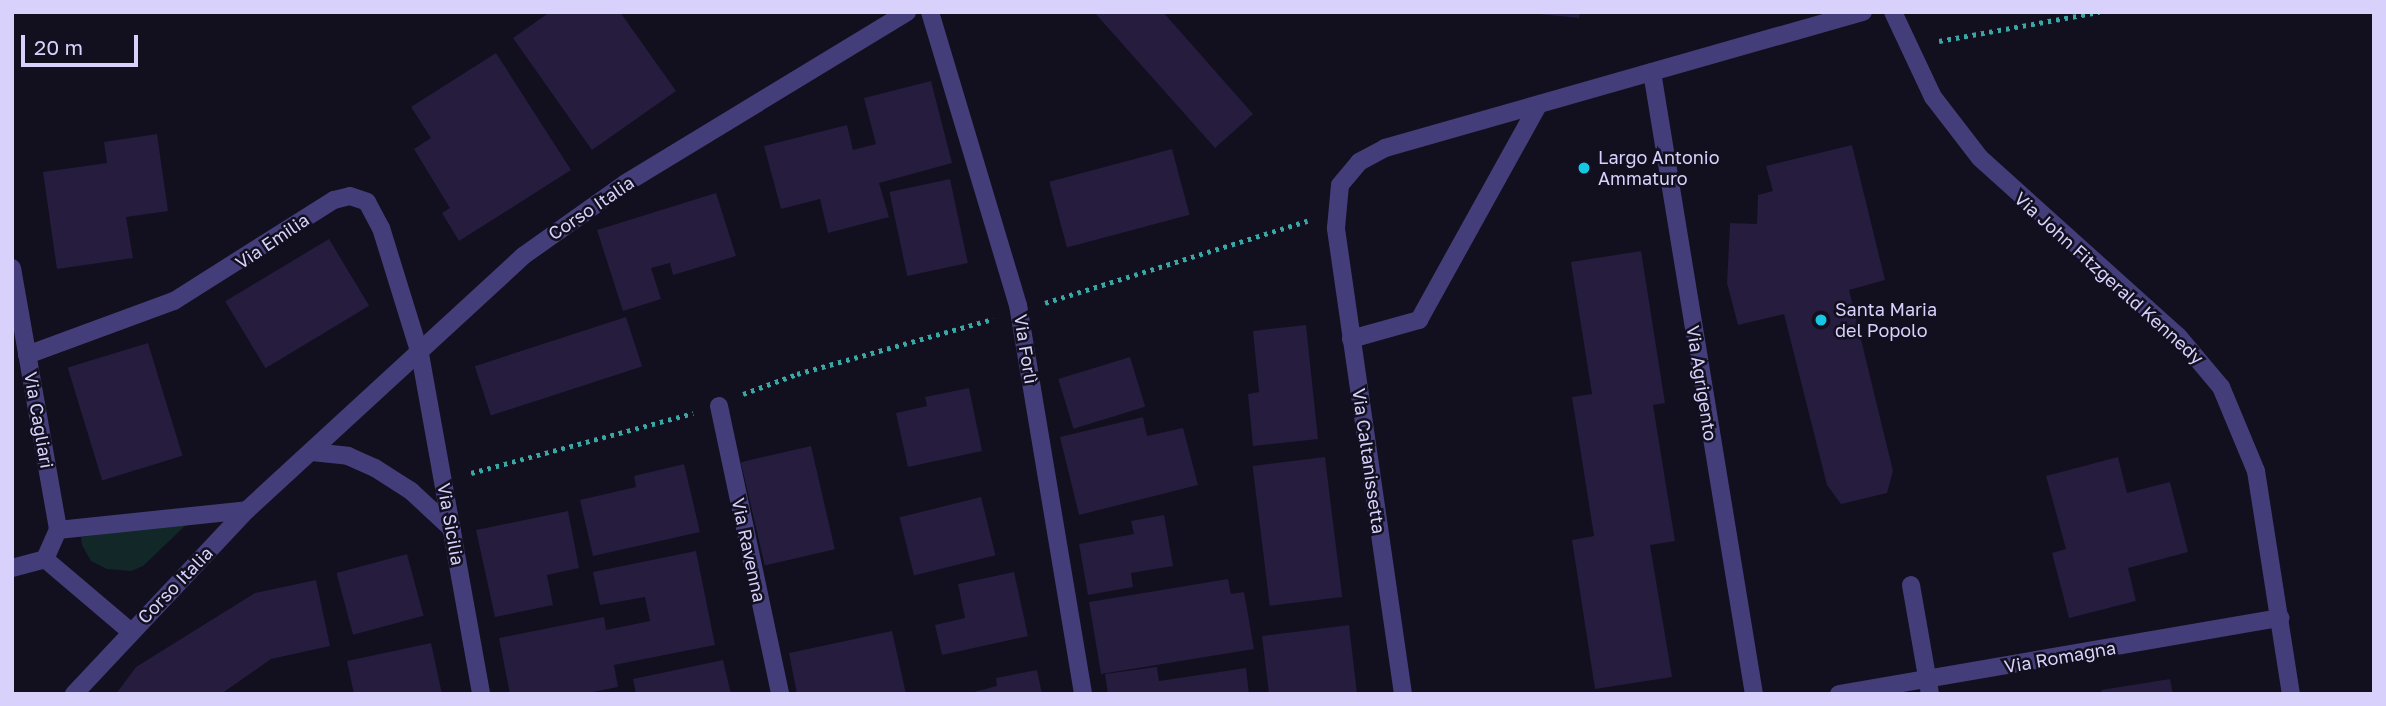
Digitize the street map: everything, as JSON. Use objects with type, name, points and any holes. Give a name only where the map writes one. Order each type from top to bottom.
[{"type":"street","name":"Corso Italia","points":[[74,694],[130,631],[247,510],[420,354],[523,256],[590,207],[907,12]]},
{"type":"street","name":"Via Forlì","points":[[930,12],[1019,311],[1083,694]]},
{"type":"street","points":[[1335,220],[1340,185],[1370,155],[1863,12]]},
{"type":"street","name":"Via John Fitzgerald Kennedy","points":[[1893,12],[1907,47],[1933,97],[1980,158],[2178,336],[2217,380],[2256,471],[2291,694]]},
{"type":"street","name":"Via Agrigento","points":[[1652,72],[1754,694]]},
{"type":"street","points":[[1352,339],[1419,320],[1538,105]]},
{"type":"street","name":"Via Emilia","points":[[27,355],[174,301],[324,206],[350,196],[367,202],[376,214],[420,354]]},
{"type":"street","name":"Via Caltanissetta","points":[[1335,220],[1403,694]]},
{"type":"street","name":"Via Cagliari","points":[[12,268],[58,530]]},
{"type":"street","name":"Via Sicilia","points":[[420,354],[481,694]]},
{"type":"street","name":"Via Ravenna","points":[[719,406],[780,694]]},
{"type":"street","points":[[312,452],[348,456],[375,468],[417,496],[452,529]]},
{"type":"street","points":[[45,559],[58,530],[247,510]]},
{"type":"street","points":[[45,559],[130,631]]},
{"type":"street","points":[[12,568],[45,559]]},
{"type":"street","points":[[1911,585],[1928,687]]},
{"type":"street","name":"Via Romagna","points":[[1839,694],[1928,687],[2280,618]]},
{"type":"path","points":[[1907,47],[2099,12]]},
{"type":"path","points":[[443,480],[719,406],[797,374],[1335,220]]},
{"type":"green space","points":[[188,523],[143,566],[131,571],[107,569],[91,561],[82,545],[81,537]]},
{"type":"building","points":[[550,12],[620,12],[676,91],[592,150],[513,38]]},
{"type":"building","points":[[1094,12],[1163,12],[1253,114],[1215,148]]},
{"type":"building","points":[[1519,12],[1580,12],[1579,18]]},
{"type":"building","points":[[496,53],[571,170],[459,241],[442,213],[450,208],[414,149],[431,138],[411,107]]},
{"type":"building","points":[[931,81],[952,163],[879,183],[889,217],[828,233],[820,199],[781,209],[764,146],[847,125],[853,150],[876,144],[864,98]]},
{"type":"building","points":[[157,134],[168,211],[126,217],[133,258],[57,269],[43,172],[107,163],[104,142]]},
{"type":"building","name":"Santa Maria del Popolo","points":[[1852,145],[1885,280],[1849,290],[1893,471],[1887,493],[1841,504],[1827,485],[1784,314],[1738,325],[1727,283],[1730,223],[1757,224],[1758,195],[1773,191],[1766,166]]},
{"type":"building","points":[[1172,149],[1190,215],[1067,248],[1049,182]]},
{"type":"building","points":[[950,179],[968,263],[907,276],[889,192]]},
{"type":"building","points":[[716,193],[736,256],[673,275],[670,263],[651,268],[661,299],[623,311],[597,230]]},
{"type":"building","points":[[329,239],[369,306],[265,368],[225,301]]},
{"type":"building","points":[[1641,251],[1665,403],[1653,405],[1675,541],[1650,545],[1672,677],[1595,689],[1572,540],[1594,536],[1572,397],[1592,394],[1571,262]]},
{"type":"building","points":[[626,317],[642,366],[491,416],[475,366]]},
{"type":"building","points":[[1306,325],[1318,439],[1253,446],[1248,394],[1259,392],[1253,331]]},
{"type":"building","points":[[148,343],[182,456],[102,480],[68,368]]},
{"type":"building","points":[[1130,357],[1145,407],[1073,429],[1058,379]]},
{"type":"building","points":[[969,388],[982,451],[908,467],[896,413],[927,406],[925,397]]},
{"type":"building","points":[[1143,417],[1147,436],[1183,428],[1198,485],[1079,515],[1060,437]]},
{"type":"building","points":[[811,446],[835,549],[765,565],[741,462]]},
{"type":"building","points":[[1325,457],[1342,597],[1270,606],[1253,466]]},
{"type":"building","points":[[2118,457],[2127,493],[2170,482],[2188,552],[2128,568],[2136,601],[2069,618],[2052,553],[2066,549],[2046,476]]},
{"type":"building","points":[[684,464],[700,532],[593,556],[580,500],[636,487],[634,476]]},
{"type":"building","points":[[981,497],[996,555],[914,576],[899,517]]},
{"type":"building","points":[[568,511],[579,568],[547,575],[553,605],[495,617],[476,530]]},
{"type":"building","points":[[1164,515],[1173,566],[1131,573],[1133,587],[1088,595],[1079,544],[1134,534],[1131,521]]},
{"type":"building","points":[[696,551],[715,645],[614,665],[618,687],[583,694],[510,694],[499,638],[604,617],[606,630],[650,621],[645,597],[600,605],[593,572]]},
{"type":"building","points":[[407,554],[424,616],[353,635],[336,573]]},
{"type":"building","points":[[1014,572],[1028,636],[942,655],[935,625],[965,618],[958,584]]},
{"type":"building","points":[[1228,579],[1231,594],[1244,592],[1254,649],[1101,674],[1089,602]]},
{"type":"building","points":[[316,580],[330,646],[271,659],[221,694],[116,694],[136,667],[255,593]]},
{"type":"building","points":[[1349,625],[1357,694],[1269,694],[1262,636]]},
{"type":"building","points":[[892,631],[906,694],[797,694],[789,653]]},
{"type":"building","points":[[431,643],[442,694],[354,694],[347,661]]},
{"type":"building","points":[[723,660],[731,694],[636,694],[633,679]]},
{"type":"building","points":[[1157,667],[1159,681],[1246,668],[1249,694],[1108,694],[1105,674]]},
{"type":"building","points":[[1037,670],[1042,694],[966,694],[997,686],[996,678]]},
{"type":"building","points":[[2170,679],[2173,694],[2102,694],[2101,690]]},
{"type":"place","name":"Largo Antonio Ammaturo","points":[[1584,168]]},
{"type":"place","name":"Santa Maria del Popolo","points":[[1821,320]]}]
